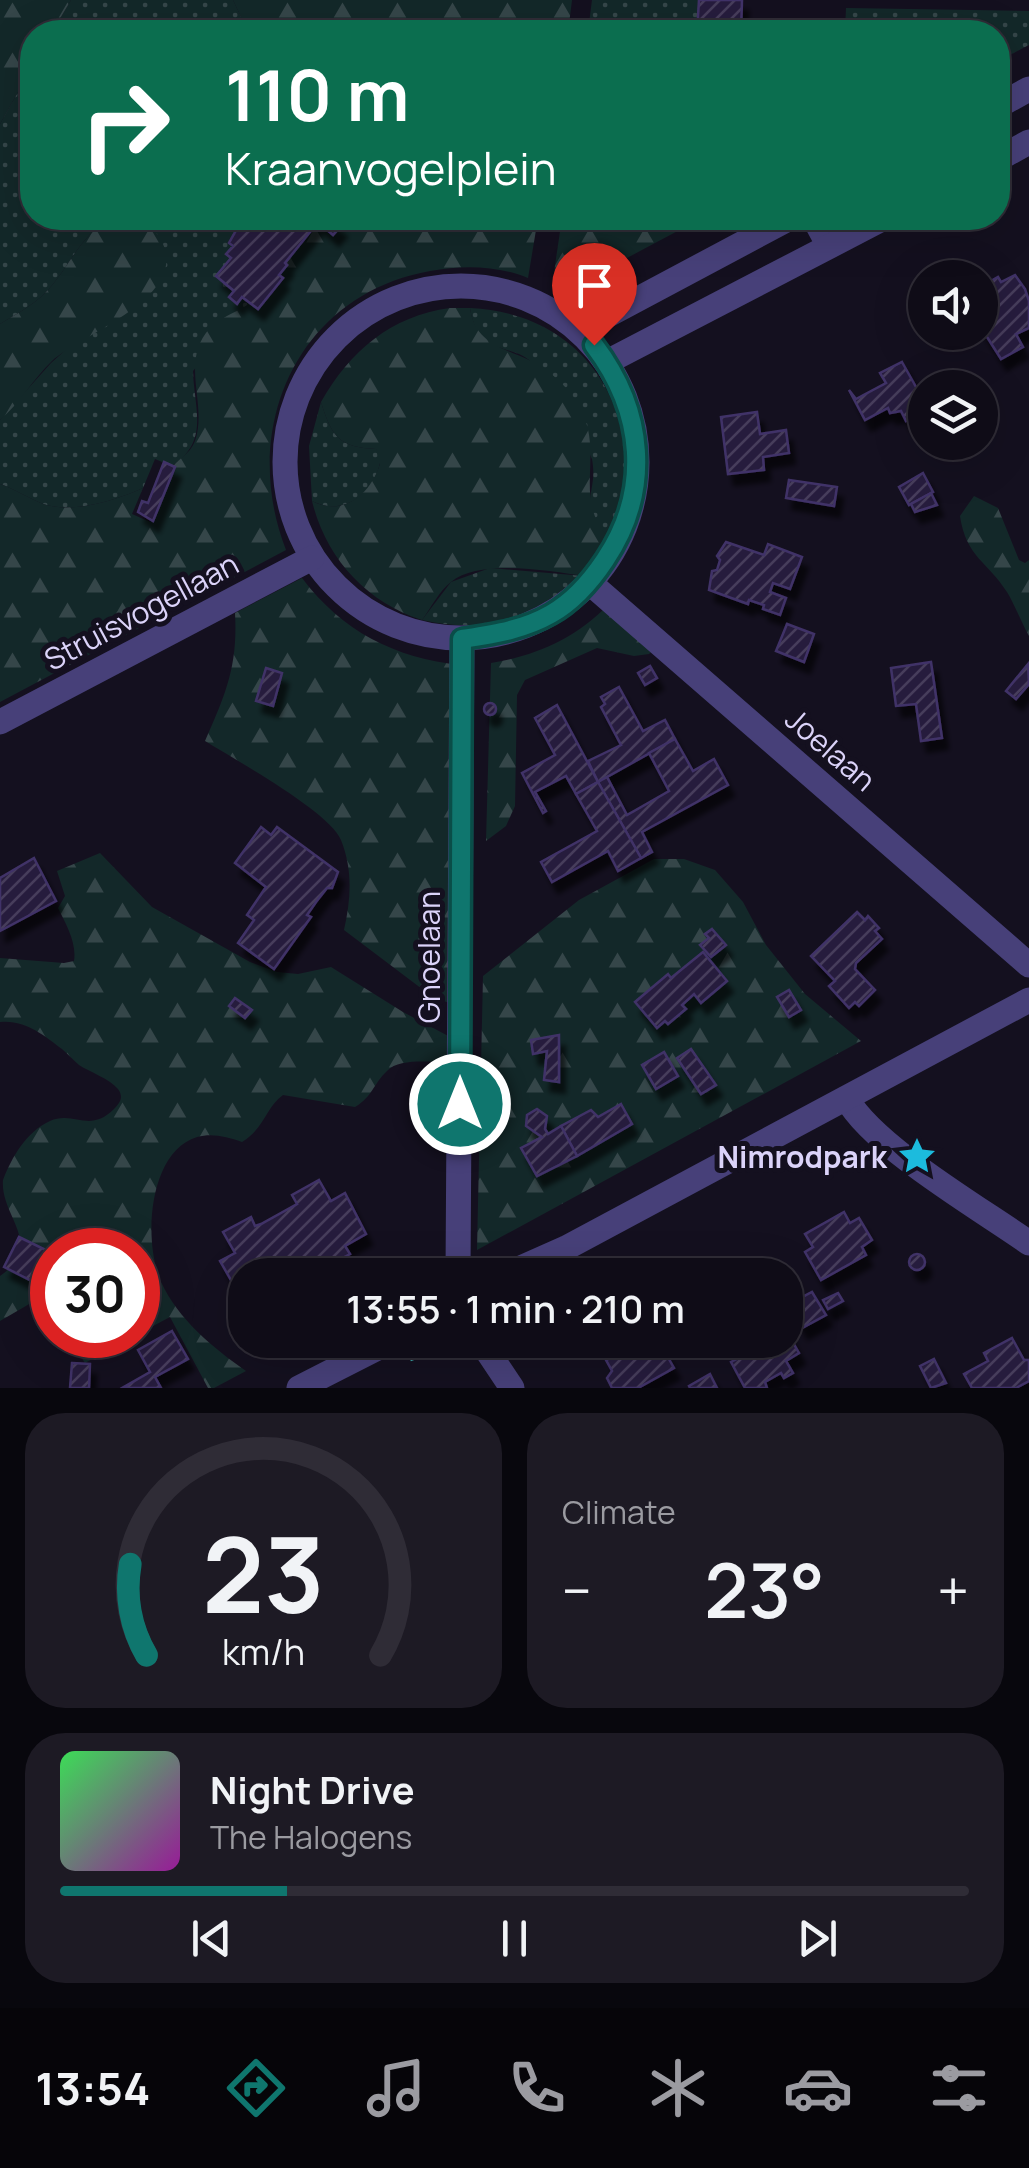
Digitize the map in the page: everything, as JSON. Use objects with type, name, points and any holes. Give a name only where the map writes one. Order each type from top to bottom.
[{"type":"street","points":[[580,330],[768,230]]},
{"type":"street","points":[[820,230],[829,246]]},
{"type":"street","points":[[607,362],[860,230]]},
{"type":"street","points":[[478,285],[526,296],[580,330],[607,362],[632,416],[638,475],[623,534],[590,583],[552,613],[509,632],[462,639],[418,634],[376,618],[340,592],[312,558],[291,513],[283,464],[290,415],[309,370],[341,331],[381,303],[428,287],[478,285]]},
{"type":"street","name":"Struisvogellaan","points":[[0,722],[312,558]]},
{"type":"street","name":"Joelaan","points":[[590,583],[1029,965]]},
{"type":"street","name":"Gnoelaan","points":[[458,1258],[462,639]]},
{"type":"street","points":[[544,1258],[1029,1000]]},
{"type":"street","points":[[848,1099],[856,1115],[884,1141],[1029,1242]]},
{"type":"street","points":[[553,1258],[566,1248]]},
{"type":"street","points":[[299,1388],[362,1358]]},
{"type":"street","points":[[492,1358],[512,1388]]},
{"type":"green space","points":[[0,0],[71,0],[59,20],[20,20],[20,88],[0,124]]},
{"type":"green space","points":[[71,0],[233,0],[242,20],[59,20]]},
{"type":"green space","points":[[233,0],[572,0],[570,20],[242,20]]},
{"type":"green space","points":[[592,0],[709,0],[708,20],[590,20]]},
{"type":"green space","points":[[846,8],[1029,11],[1029,45],[1010,55],[1010,20],[846,20]]},
{"type":"green space","points":[[20,88],[20,230],[95,230],[45,293],[0,324],[0,124]]},
{"type":"green space","points":[[152,230],[239,230],[229,242],[233,246],[226,254],[231,258],[217,275],[234,291],[230,297],[237,303],[242,297],[250,303],[193,371],[197,423],[191,446],[172,466],[155,459],[143,488],[94,504],[55,507],[0,484],[0,420],[70,346]]},
{"type":"green space","points":[[154,230],[166,259],[162,278],[131,310],[52,361],[0,420],[0,324],[45,293],[92,233]]},
{"type":"green space","points":[[312,230],[327,230],[333,235],[337,230],[536,230],[528,278],[479,267],[430,271],[383,285],[344,308],[313,338],[290,374],[276,415],[270,459],[273,505],[286,550],[0,702],[0,484],[55,507],[107,501],[143,488],[132,514],[150,522],[170,471],[195,441],[195,369],[201,341],[210,328],[250,303],[258,309],[282,279],[279,275],[287,266],[285,263]]},
{"type":"green space","points":[[560,230],[679,230],[563,292],[552,286]]},
{"type":"green space","points":[[450,308],[470,308],[483,336],[542,367],[576,401],[589,438],[592,507],[610,539],[585,576],[515,568],[463,575],[443,590],[422,620],[383,602],[351,575],[327,541],[312,501],[334,506],[354,500],[370,485],[380,464],[376,449],[346,443],[329,424],[321,402],[332,384],[359,352],[391,328]]},
{"type":"green space","points":[[470,308],[513,315],[551,331],[581,354],[603,384],[618,418],[625,457],[622,497],[610,539],[590,507],[592,459],[575,428],[535,366],[527,358],[489,343],[474,324]]},
{"type":"green space","points":[[321,402],[339,438],[354,446],[376,449],[381,457],[373,481],[347,504],[312,501],[309,446]]},
{"type":"green space","points":[[974,496],[998,508],[1019,560],[1029,560],[1029,636],[1007,592],[967,541],[960,516]]},
{"type":"green space","points":[[490,568],[584,576],[549,604],[509,620],[467,625],[422,620],[451,582]]},
{"type":"green space","points":[[302,578],[334,613],[371,639],[414,656],[461,665],[453,1004],[434,998],[344,930],[349,873],[345,851],[333,828],[280,787],[205,741],[229,679],[235,648],[235,613]]},
{"type":"green space","points":[[608,605],[658,646],[649,654],[634,656],[597,648],[525,680],[517,695],[515,806],[506,826],[486,841],[491,663],[554,644],[583,627]]},
{"type":"green space","points":[[100,853],[152,907],[250,962],[277,972],[298,974],[331,967],[452,1038],[451,1062],[408,1062],[393,1067],[355,1107],[283,1095],[242,1142],[225,1137],[197,1137],[168,1160],[154,1200],[152,1228],[30,1228],[30,1304],[0,1321],[0,1276],[13,1264],[20,1241],[4,1193],[3,1180],[11,1163],[27,1138],[41,1126],[59,1118],[97,1120],[114,1109],[121,1097],[114,1085],[79,1065],[41,1034],[17,1023],[0,1022],[0,958],[74,961],[72,941],[58,908],[65,896],[57,871]]},
{"type":"green space","points":[[654,859],[684,859],[715,870],[743,902],[766,945],[805,994],[861,1041],[477,1250],[483,976],[579,900]]},
{"type":"green space","points":[[160,1279],[168,1296],[198,1332],[246,1371],[208,1388],[170,1317],[160,1322]]},
{"type":"building","points":[[699,0],[742,0],[741,20],[698,20]]},
{"type":"building","points":[[236,230],[312,230],[285,263],[279,275],[283,278],[258,309],[242,297],[237,304],[229,297],[234,291],[216,276],[231,258],[226,254],[233,246],[229,243]]},
{"type":"building","points":[[1015,275],[1025,289],[1029,328],[1016,334],[1023,347],[1001,359],[995,350],[998,277],[1001,282]]},
{"type":"building","points":[[902,362],[908,373],[908,420],[901,411],[890,413],[888,408],[865,420],[849,390],[856,399],[886,383],[880,373]]},
{"type":"building","points":[[757,412],[760,434],[786,430],[789,453],[763,457],[764,470],[728,474],[721,417]]},
{"type":"building","points":[[164,462],[175,467],[153,521],[138,512],[142,501],[148,503]]},
{"type":"building","points":[[923,473],[933,492],[909,505],[899,487]]},
{"type":"building","points":[[789,480],[837,487],[834,506],[786,498]]},
{"type":"building","points":[[931,493],[937,505],[915,512],[911,504]]},
{"type":"building","points":[[726,542],[764,555],[768,544],[802,557],[790,589],[773,583],[770,592],[786,598],[780,615],[763,609],[764,605],[749,600],[748,604],[709,590],[712,571],[717,570],[720,560],[717,556]]},
{"type":"building","points":[[787,624],[814,634],[804,662],[776,651]]},
{"type":"building","points":[[931,662],[942,738],[921,741],[916,704],[896,706],[891,668]]},
{"type":"building","points":[[1028,664],[1029,684],[1016,699],[1006,691]]},
{"type":"building","points":[[650,666],[657,678],[645,685],[638,673]]},
{"type":"building","points":[[266,668],[282,673],[273,706],[256,701]]},
{"type":"building","points":[[619,687],[643,731],[665,720],[675,739],[598,782],[588,761],[621,745],[601,707],[605,704],[601,697]]},
{"type":"building","points":[[490,703],[496,709],[490,715],[484,709]]},
{"type":"building","points":[[557,705],[598,782],[576,794],[566,776],[535,792],[546,811],[543,813],[522,773],[555,755],[535,718]]},
{"type":"building","points":[[675,739],[693,771],[714,759],[728,785],[642,832],[652,852],[641,858],[598,782],[607,777],[627,815],[669,791],[649,753]]},
{"type":"building","points":[[598,782],[641,858],[618,871],[608,851],[552,882],[541,862],[597,831],[576,794]]},
{"type":"building","points":[[261,827],[271,835],[277,827],[338,872],[332,888],[327,888],[316,902],[307,915],[311,917],[274,969],[238,943],[254,920],[247,915],[266,887],[235,863]]},
{"type":"building","points":[[34,858],[56,901],[0,931],[0,878]]},
{"type":"building","points":[[857,912],[865,920],[868,916],[879,928],[875,931],[882,939],[856,963],[855,969],[875,990],[859,1006],[855,1002],[849,1008],[829,986],[835,981],[811,956]]},
{"type":"building","points":[[712,929],[726,945],[711,957],[700,945]]},
{"type":"building","points":[[703,952],[727,981],[701,1003],[694,994],[682,1005],[686,1009],[657,1028],[635,1002],[668,974],[671,978]]},
{"type":"building","points":[[789,990],[801,1010],[789,1017],[777,997]]},
{"type":"building","points":[[235,998],[252,1010],[245,1018],[229,1006]]},
{"type":"building","points":[[559,1035],[559,1082],[544,1080],[547,1051],[533,1054],[531,1040]]},
{"type":"building","points":[[691,1049],[716,1085],[701,1094],[677,1058]]},
{"type":"building","points":[[664,1052],[678,1076],[656,1089],[642,1065]]},
{"type":"building","points":[[621,1104],[632,1124],[577,1156],[561,1126],[591,1110],[598,1117]]},
{"type":"building","points":[[537,1109],[547,1116],[548,1134],[561,1126],[577,1156],[537,1176],[521,1148],[542,1137],[526,1126],[527,1115]]},
{"type":"building","points":[[319,1180],[331,1201],[345,1193],[366,1234],[345,1246],[350,1254],[343,1258],[228,1258],[228,1275],[220,1261],[235,1253],[223,1232],[251,1217],[255,1226],[261,1224],[297,1204],[292,1195]]},
{"type":"building","points":[[844,1212],[850,1223],[859,1218],[872,1240],[862,1247],[866,1255],[821,1280],[805,1252],[813,1247],[805,1234]]},
{"type":"building","points":[[19,1237],[30,1242],[30,1280],[4,1267]]},
{"type":"building","points":[[917,1254],[925,1262],[917,1270],[909,1262]]},
{"type":"building","points":[[812,1292],[826,1315],[803,1327],[803,1297]]},
{"type":"building","points":[[838,1293],[843,1301],[828,1309],[823,1300]]},
{"type":"building","points":[[172,1331],[188,1359],[155,1377],[161,1388],[122,1388],[150,1372],[142,1358],[160,1358],[160,1338]]},
{"type":"building","points":[[1012,1338],[1024,1360],[1029,1360],[1029,1381],[1016,1388],[972,1388],[964,1374],[988,1361],[984,1353]]},
{"type":"building","points":[[668,1358],[674,1368],[638,1388],[612,1388],[607,1378],[612,1371],[606,1360]]},
{"type":"building","points":[[739,1358],[791,1358],[786,1361],[793,1373],[784,1378],[781,1373],[765,1382],[767,1388],[745,1388],[731,1362]]},
{"type":"building","points":[[934,1359],[946,1383],[931,1388],[920,1366]]},
{"type":"building","points":[[72,1363],[90,1364],[89,1388],[70,1388]]},
{"type":"building","points":[[710,1374],[717,1388],[690,1388],[689,1386]]},
{"type":"place","name":"Nimrodpark","points":[[917,1156]]},
{"type":"route","points":[[460,1104],[462,639],[509,632],[552,613],[590,583],[623,534],[638,475],[632,416],[607,362],[594,345]]}]
